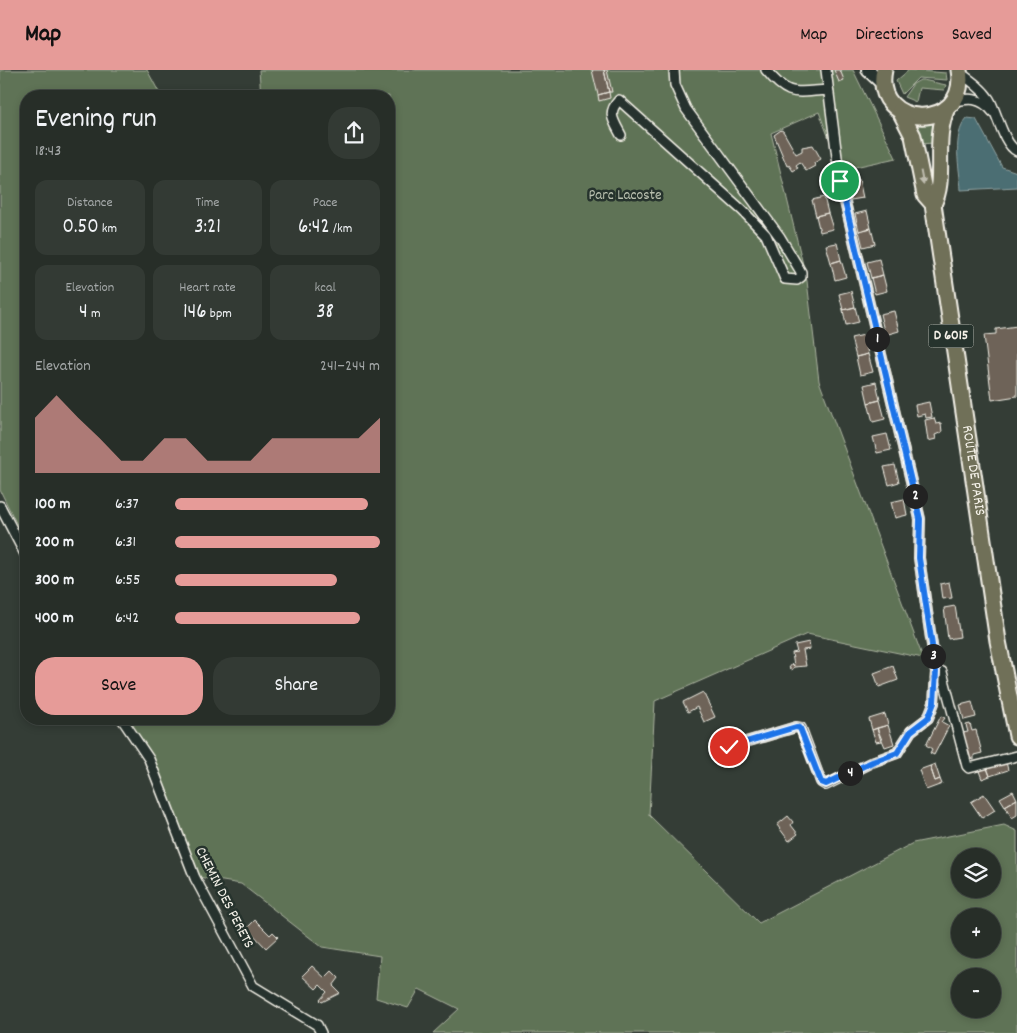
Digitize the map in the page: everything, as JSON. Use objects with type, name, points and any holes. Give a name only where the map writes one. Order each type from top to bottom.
[{"type":"main road","name":"ROUTE DE PARIS","points":[[933,204],[939,193],[939,134],[949,105],[958,92],[959,71]]},
{"type":"main road","name":"ROUTE DE PARIS","points":[[883,77],[890,101],[900,112],[913,136],[925,195],[933,204],[998,641],[1006,690],[1017,736]]},
{"type":"main road","points":[[900,112],[920,117],[931,116],[949,105]]},
{"type":"street","points":[[621,135],[611,115],[612,108],[619,100],[743,211],[766,236],[785,279],[798,280],[801,277],[801,272],[780,237],[686,109],[675,85],[674,70]]},
{"type":"street","points":[[766,70],[778,86],[792,92],[828,90]]},
{"type":"street","points":[[729,747],[796,727],[800,728],[821,782],[826,784],[872,762],[897,753],[911,731],[928,718],[934,703],[936,672],[919,558],[920,519],[840,181],[826,70]]},
{"type":"street","points":[[868,70],[883,77]]},
{"type":"street","points":[[959,71],[985,93],[1010,145],[1017,151]]},
{"type":"street","points":[[949,105],[962,100],[977,100],[986,105],[996,116]]},
{"type":"street","points":[[0,506],[20,544]]},
{"type":"street","points":[[936,672],[942,672],[967,766],[969,768],[1017,756]]},
{"type":"street","name":"CHEMIN DES PERETS","points":[[126,725],[149,759],[195,878],[253,986],[317,1025],[321,1033]]},
{"type":"green space","points":[[0,70],[147,70],[158,90],[20,90],[20,531],[0,490]]},
{"type":"green space","name":"Parc Lacoste","points":[[259,70],[853,70],[896,158],[841,170],[819,112],[771,133],[807,281],[819,381],[923,658],[807,634],[655,701],[649,815],[759,923],[913,843],[1004,825],[1017,831],[1017,1033],[433,1033],[459,1009],[419,989],[408,1008],[376,998],[380,956],[322,947],[241,884],[192,876],[148,761],[127,725],[395,725],[395,90],[261,90]]},
{"type":"green space","points":[[909,70],[946,73],[947,80],[918,78],[902,94],[896,81]]},
{"type":"green space","points":[[920,80],[946,85],[944,90],[919,88],[916,102],[904,97],[913,84]]},
{"type":"green space","points":[[936,122],[934,143],[920,144],[912,124],[921,125]]},
{"type":"water","points":[[967,118],[976,119],[1002,167],[1017,172],[1017,187],[961,190],[958,143],[962,125]]},
{"type":"building","points":[[592,70],[604,70],[609,92],[598,95]]},
{"type":"building","points":[[604,70],[607,70],[612,92],[609,92]]},
{"type":"building","points":[[834,70],[840,70],[844,80],[839,82]]},
{"type":"building","points":[[609,92],[610,98],[599,101],[598,95]]},
{"type":"building","points":[[781,130],[796,154],[802,151],[802,147],[813,145],[821,159],[814,163],[815,166],[806,171],[800,162],[796,165],[798,168],[793,171],[789,165],[787,166],[774,135]]},
{"type":"building","points":[[859,179],[863,198],[851,200],[847,181]]},
{"type":"building","points":[[824,197],[828,213],[816,216],[812,200]]},
{"type":"building","points":[[867,211],[871,228],[859,231],[855,214]]},
{"type":"building","points":[[828,213],[833,229],[820,232],[816,216]]},
{"type":"building","points":[[871,228],[875,244],[863,247],[859,231]]},
{"type":"building","points":[[837,243],[841,260],[831,263],[826,245]]},
{"type":"building","points":[[879,259],[883,275],[871,278],[867,262]]},
{"type":"building","points":[[841,260],[846,277],[835,280],[831,263]]},
{"type":"building","points":[[883,275],[887,291],[875,294],[871,278]]},
{"type":"building","points":[[851,291],[855,307],[843,310],[839,294]]},
{"type":"building","points":[[855,307],[859,322],[846,325],[843,310]]},
{"type":"building","points":[[894,311],[899,331],[885,335],[880,314]]},
{"type":"building","points":[[1017,326],[1017,396],[992,400],[984,335],[996,334],[996,329]]},
{"type":"building","points":[[864,335],[868,354],[856,357],[851,338]]},
{"type":"building","points":[[868,354],[873,372],[860,375],[856,357]]},
{"type":"building","points":[[876,382],[880,400],[868,403],[864,385]]},
{"type":"building","points":[[880,400],[885,419],[873,422],[868,403]]},
{"type":"building","points":[[929,402],[932,417],[926,418],[925,414],[917,416],[915,405]]},
{"type":"building","points":[[934,418],[936,424],[941,423],[942,432],[935,435],[936,439],[928,441],[925,420]]},
{"type":"building","points":[[887,434],[891,450],[877,453],[873,437]]},
{"type":"building","points":[[895,465],[899,482],[889,485],[884,467]]},
{"type":"building","points":[[904,499],[907,515],[895,518],[891,502]]},
{"type":"building","points":[[949,582],[952,598],[942,599],[940,584]]},
{"type":"building","points":[[955,606],[960,637],[948,639],[944,608]]},
{"type":"building","points":[[809,642],[810,649],[803,650],[806,666],[794,667],[792,670],[789,668],[792,664],[794,666],[792,653],[797,652],[795,645]]},
{"type":"building","points":[[893,666],[898,680],[879,687],[874,673]]},
{"type":"building","points":[[703,692],[715,717],[704,722],[697,707],[688,712],[683,702]]},
{"type":"building","points":[[972,702],[976,717],[964,720],[960,705]]},
{"type":"building","points":[[885,714],[888,725],[872,730],[869,719]]},
{"type":"building","points":[[941,716],[945,718],[942,722],[949,726],[934,755],[930,753],[932,749],[926,745]]},
{"type":"building","points":[[970,724],[972,731],[976,730],[982,753],[974,755],[974,760],[967,757],[962,733],[968,732],[966,725]]},
{"type":"building","points":[[888,725],[894,744],[885,747],[877,728]]},
{"type":"building","points":[[877,728],[881,741],[876,742],[872,730]]},
{"type":"building","points":[[1006,762],[1008,770],[990,776],[987,768]]},
{"type":"building","points":[[935,764],[940,779],[935,781],[930,766]]},
{"type":"building","points":[[930,766],[935,781],[940,779],[942,784],[926,790],[919,770]]},
{"type":"building","points":[[987,768],[990,776],[982,779],[979,771]]},
{"type":"building","points":[[1013,791],[1017,799],[1005,806],[1000,798]]},
{"type":"building","points":[[984,794],[995,810],[982,818],[971,802]]},
{"type":"building","points":[[1017,799],[1017,815],[1012,818],[1005,806]]},
{"type":"building","points":[[788,816],[793,822],[791,825],[798,834],[789,841],[777,825]]},
{"type":"building","points":[[255,920],[270,935],[273,932],[278,937],[266,948],[247,928]]},
{"type":"building","points":[[312,966],[325,978],[332,971],[339,978],[333,986],[340,993],[322,1002],[320,1000],[327,992],[320,985],[316,989],[302,976]]},
{"type":"route","points":[[729,747],[796,727],[800,728],[821,782],[826,784],[872,762],[897,753],[911,731],[928,718],[934,703],[936,672],[919,558],[920,519],[840,181]]}]
